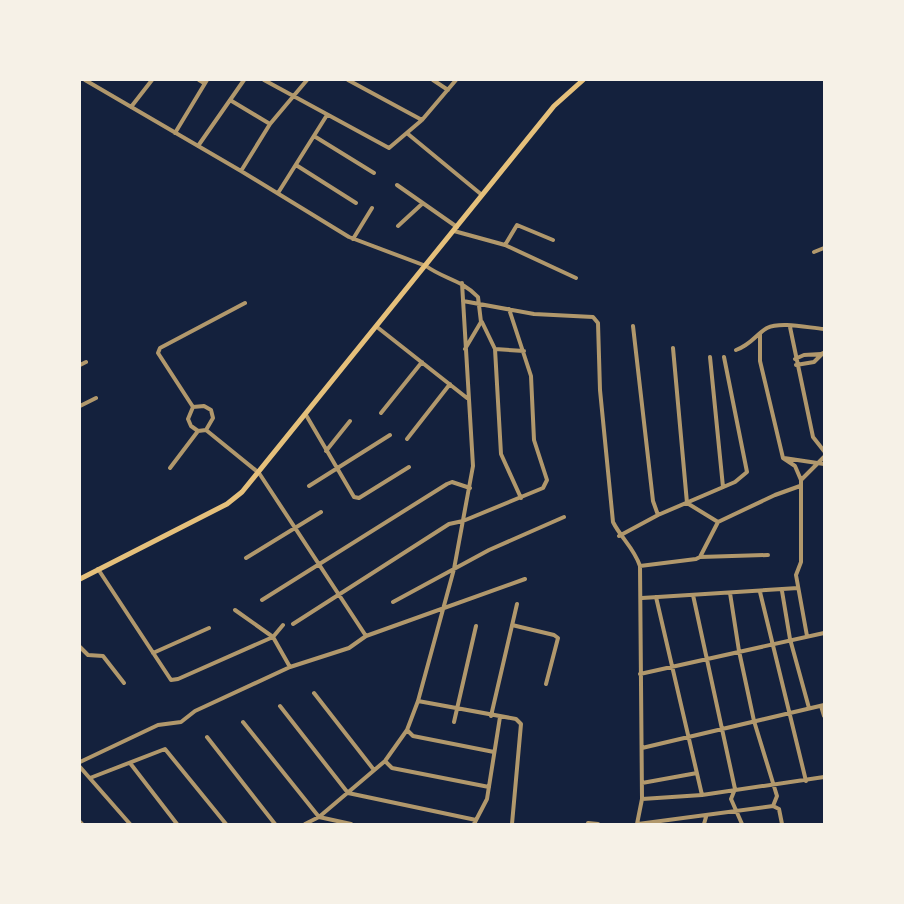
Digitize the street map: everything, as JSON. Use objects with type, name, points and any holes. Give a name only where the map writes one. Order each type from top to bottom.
[{"type":"main road","points":[[80,579],[227,504],[259,472],[306,415],[554,106],[583,80]]},
{"type":"street","points":[[85,80],[92,81],[131,107],[353,239],[426,266],[437,274],[462,283],[477,295],[481,322],[495,349],[501,454],[521,498]]},
{"type":"street","points":[[131,107],[152,80]]},
{"type":"street","points":[[175,133],[206,81],[199,80]]},
{"type":"street","points":[[198,146],[244,80]]},
{"type":"street","points":[[264,80],[389,148],[422,120],[456,80]]},
{"type":"street","points":[[241,171],[270,124],[307,80]]},
{"type":"street","points":[[348,80],[422,120]]},
{"type":"street","points":[[433,80],[448,90]]},
{"type":"street","points":[[230,100],[270,124]]},
{"type":"street","points":[[278,193],[327,115]]},
{"type":"street","points":[[408,134],[483,195]]},
{"type":"street","points":[[314,136],[374,173]]},
{"type":"street","points":[[296,165],[356,203]]},
{"type":"street","points":[[397,185],[455,229],[505,245],[576,278]]},
{"type":"street","points":[[398,226],[423,204]]},
{"type":"street","points":[[353,239],[372,208]]},
{"type":"street","points":[[505,245],[517,225],[554,240]]},
{"type":"street","points":[[814,252],[825,248]]},
{"type":"street","points":[[305,825],[319,817],[385,761],[407,730],[418,701],[453,569],[473,466],[464,350],[462,283]]},
{"type":"street","points":[[463,301],[534,314],[596,319],[613,522],[619,536],[637,555],[640,566],[642,800],[638,825],[672,823],[773,806],[779,809],[782,825]]},
{"type":"street","points":[[193,407],[158,353],[159,348],[245,303]]},
{"type":"street","points":[[292,624],[449,524],[463,521],[543,488],[548,480],[534,440],[531,376],[525,351],[509,308]]},
{"type":"street","points":[[464,350],[481,322]]},
{"type":"street","points":[[633,326],[653,501],[658,515]]},
{"type":"street","points":[[736,350],[750,345],[760,334],[773,326],[825,328]]},
{"type":"street","points":[[377,327],[468,398]]},
{"type":"street","points":[[790,327],[796,365],[813,437],[825,452]]},
{"type":"street","points":[[760,334],[760,361],[783,458],[795,466],[801,480],[801,562],[796,574],[807,636]]},
{"type":"street","points":[[673,348],[687,503]]},
{"type":"street","points":[[495,349],[525,351]]},
{"type":"street","points":[[795,359],[824,352]]},
{"type":"street","points":[[796,365],[814,362],[824,352]]},
{"type":"street","points":[[710,357],[723,487]]},
{"type":"street","points":[[619,536],[658,515],[742,477],[747,468],[724,357]]},
{"type":"street","points":[[80,365],[86,362]]},
{"type":"street","points":[[381,413],[422,362]]},
{"type":"street","points":[[407,439],[450,384]]},
{"type":"street","points":[[80,406],[96,398]]},
{"type":"street","points":[[193,407],[204,406],[211,410],[213,418],[207,430]]},
{"type":"street","points":[[193,407],[188,419],[191,426],[198,431],[207,430],[259,472],[366,636]]},
{"type":"street","points":[[306,415],[354,497],[359,498],[409,467]]},
{"type":"street","points":[[326,451],[350,421]]},
{"type":"street","points":[[170,468],[198,431]]},
{"type":"street","points":[[309,486],[337,471],[390,435]]},
{"type":"street","points":[[801,480],[825,457]]},
{"type":"street","points":[[783,458],[825,464]]},
{"type":"street","points":[[262,600],[447,484],[452,482],[470,488]]},
{"type":"street","points":[[700,557],[718,522],[775,495],[800,486]]},
{"type":"street","points":[[687,503],[718,522]]},
{"type":"street","points":[[246,558],[321,512]]},
{"type":"street","points":[[393,602],[489,550],[564,517]]},
{"type":"street","points":[[640,566],[700,557],[768,555]]},
{"type":"street","points":[[98,569],[171,680],[178,680],[273,637],[283,625]]},
{"type":"street","points":[[80,762],[158,725],[181,722],[195,711],[290,667],[350,648],[366,636],[525,579]]},
{"type":"street","points":[[642,598],[782,591],[798,588]]},
{"type":"street","points":[[782,591],[790,639],[809,708]]},
{"type":"street","points":[[760,592],[806,781]]},
{"type":"street","points":[[730,593],[739,651],[754,721],[777,796],[773,806]]},
{"type":"street","points":[[693,595],[735,789],[731,799],[742,824]]},
{"type":"street","points":[[657,597],[671,667],[702,795]]},
{"type":"street","points":[[491,716],[517,604]]},
{"type":"street","points":[[235,610],[273,637],[290,667]]},
{"type":"street","points":[[512,625],[558,638],[546,684]]},
{"type":"street","points":[[454,722],[477,626]]},
{"type":"street","points":[[153,653],[208,628]]},
{"type":"street","points":[[640,674],[825,633]]},
{"type":"street","points":[[80,647],[88,655],[103,656],[124,683]]},
{"type":"street","points":[[314,693],[374,770]]},
{"type":"street","points":[[418,701],[516,719],[521,724],[512,825]]},
{"type":"street","points":[[642,748],[823,705],[825,716]]},
{"type":"street","points":[[280,706],[348,793],[475,822],[487,799],[500,717]]},
{"type":"street","points":[[243,722],[319,817],[351,825]]},
{"type":"street","points":[[407,730],[413,736],[494,752]]},
{"type":"street","points":[[207,737],[275,825]]},
{"type":"street","points":[[90,778],[165,749],[168,750],[226,825]]},
{"type":"street","points":[[385,761],[392,768],[489,788]]},
{"type":"street","points":[[130,763],[177,825]]},
{"type":"street","points":[[80,767],[130,825]]},
{"type":"street","points":[[642,783],[697,773]]},
{"type":"street","points":[[642,800],[702,795],[825,777]]},
{"type":"street","points":[[704,825],[706,817]]},
{"type":"street","points":[[588,823],[598,825]]}]
